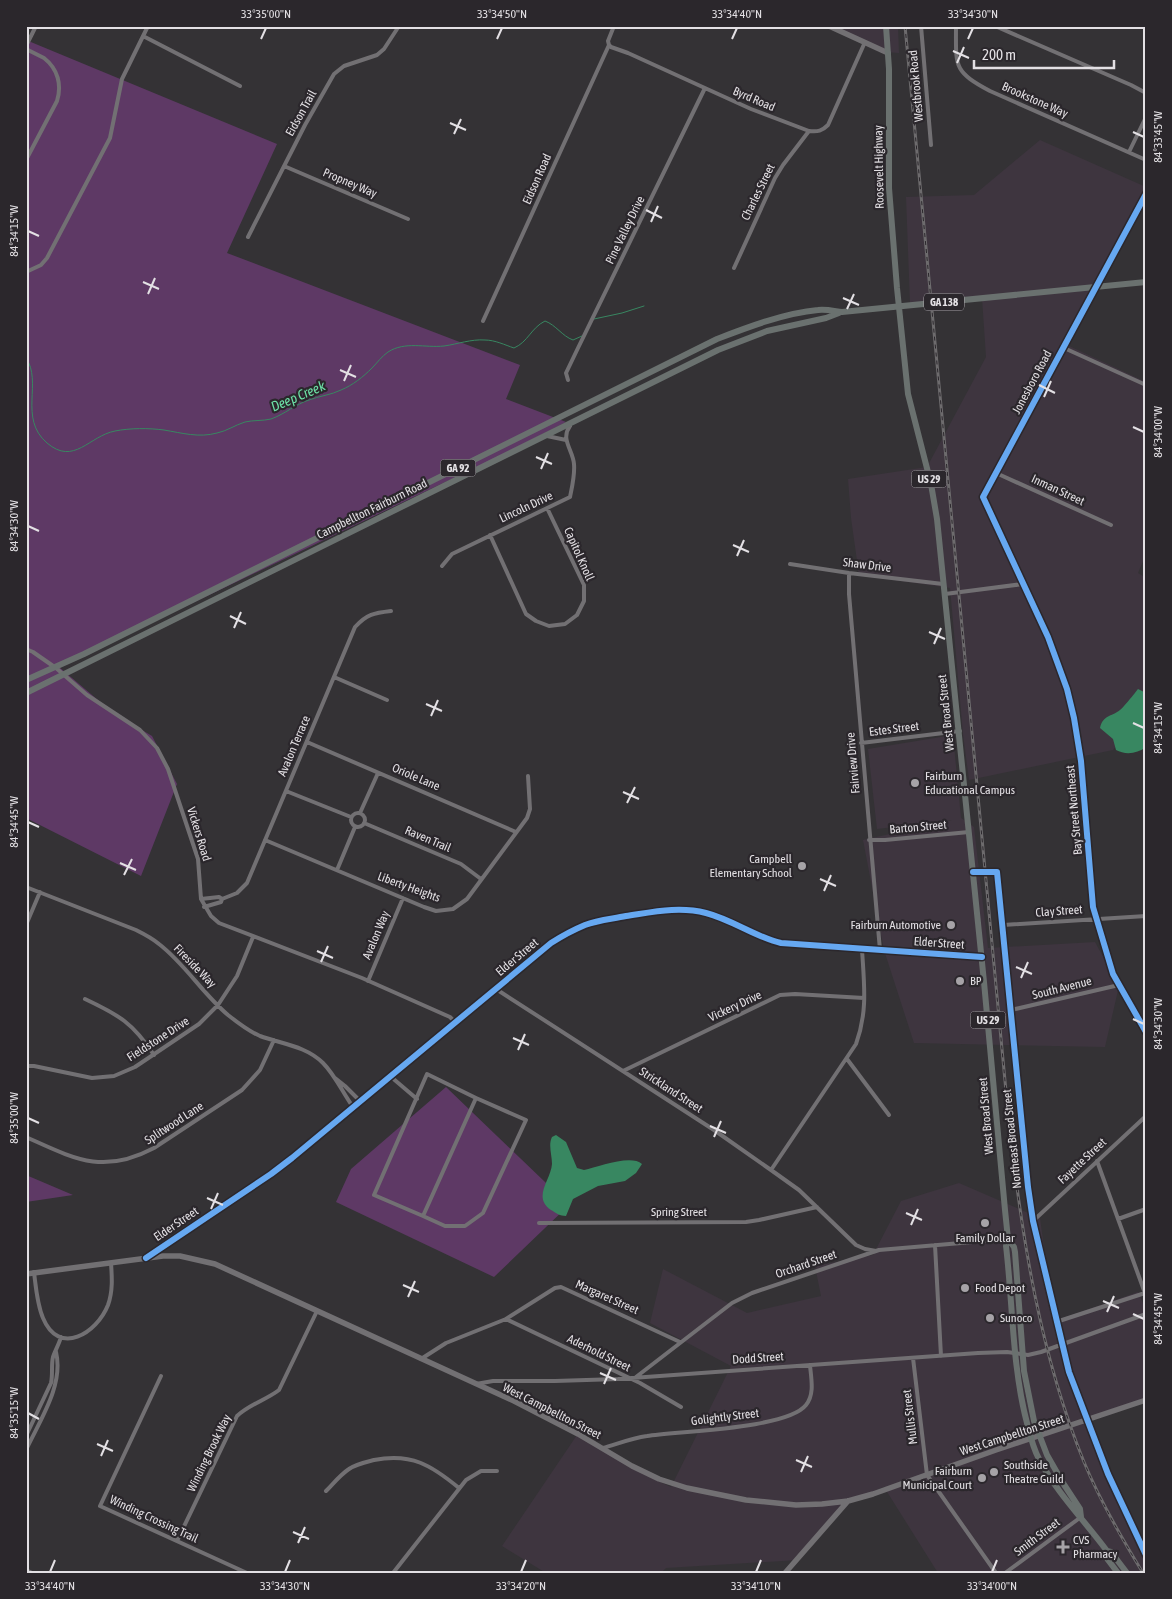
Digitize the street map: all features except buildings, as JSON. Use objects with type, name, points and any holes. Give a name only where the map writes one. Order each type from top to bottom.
[{"type":"main road","points":[[829,26],[888,53]]},
{"type":"main road","name":"Roosevelt Highway","points":[[886,26],[890,188],[900,307]]},
{"type":"main road","name":"GA 138","points":[[900,307],[1146,282]]},
{"type":"main road","name":"Campbellton Fairburn Road","points":[[26,680],[56,668],[717,339],[752,326],[819,310],[842,312],[900,307]]},
{"type":"main road","name":"West Broad Street","points":[[900,307],[908,394],[931,484],[937,519],[982,957],[1020,1390],[1038,1458],[1074,1510],[1081,1516],[1107,1551],[1111,1552],[1126,1573]]},
{"type":"main road","name":"Campbellton Fairburn Road","points":[[26,692],[64,675],[734,343],[774,329],[826,318],[842,312]]},
{"type":"main road","name":"West Broad Street","points":[[1008,1239],[1015,1252],[1024,1370],[1033,1415],[1051,1462],[1080,1508],[1081,1516]]},
{"type":"main road","name":"West Campbellton Street","points":[[26,1274],[146,1258],[180,1256],[215,1264],[546,1416],[632,1466],[659,1479],[687,1488],[727,1497],[796,1505],[848,1501],[873,1494],[1031,1437],[1074,1425],[1146,1400]]},
{"type":"main road","points":[[1087,1420],[1115,1491],[1146,1555]]},
{"type":"main road","points":[[785,1573],[848,1501]]},
{"type":"main road","name":"West Broad Street","points":[[1107,1551],[1106,1556],[1118,1573]]},
{"type":"street","points":[[26,160],[57,101],[59,93],[59,82],[51,65],[26,47],[36,26]]},
{"type":"street","points":[[26,272],[41,265],[47,258],[110,138],[122,79],[148,26]]},
{"type":"street","name":"Eidson Trail","points":[[248,237],[305,125],[334,74],[344,66],[377,54],[384,49],[399,26]]},
{"type":"street","points":[[609,45],[608,41],[614,26]]},
{"type":"street","name":"Westbrook Road","points":[[921,26],[931,145]]},
{"type":"street","name":"Brookstone Way","points":[[956,26],[957,61],[961,73],[972,81],[990,91],[1146,160]]},
{"type":"street","points":[[995,26],[1146,92]]},
{"type":"street","points":[[143,36],[240,86]]},
{"type":"street","points":[[809,131],[822,131],[828,125],[865,42]]},
{"type":"street","name":"Byrd Road","points":[[609,45],[751,109],[809,131]]},
{"type":"street","name":"Eidson Road","points":[[483,321],[609,45]]},
{"type":"street","name":"Pine Valley Drive","points":[[568,380],[566,373],[705,88]]},
{"type":"street","points":[[1128,152],[1146,118]]},
{"type":"street","name":"Charles Street","points":[[734,268],[775,178],[809,131]]},
{"type":"street","name":"Propney Way","points":[[284,166],[408,219]]},
{"type":"street","name":"Jonesboro Road","points":[[1023,584],[983,498],[1146,194]]},
{"type":"street","points":[[1064,348],[1146,386]]},
{"type":"street","points":[[544,436],[566,440],[566,430],[572,422]]},
{"type":"street","name":"Lincoln Drive","points":[[442,566],[452,554],[570,497],[574,465],[571,450],[566,440]]},
{"type":"street","name":"Inman Street","points":[[996,473],[1111,525]]},
{"type":"street","name":"Capitol Knoll","points":[[490,535],[526,614],[536,621],[550,626],[565,624],[577,615],[584,601],[584,586],[548,508]]},
{"type":"street","name":"Shaw Drive","points":[[790,564],[943,584]]},
{"type":"street","name":"Fairview Drive","points":[[849,573],[848,584],[861,743],[880,950]]},
{"type":"street","points":[[945,594],[1023,584]]},
{"type":"street","name":"Bay Street Northeast","points":[[1023,584],[1057,659],[1074,718],[1081,761],[1093,907],[1096,919],[1102,933],[1109,963],[1119,985],[1146,1032]]},
{"type":"street","name":"Avalon Terrace","points":[[201,899],[222,898],[237,893],[247,883],[355,627],[363,618],[375,612],[391,611]]},
{"type":"street","name":"Vickers Road","points":[[26,649],[56,668],[99,704],[140,730],[163,757],[198,859],[201,899],[204,907],[219,923],[368,981],[450,1017],[455,1022]]},
{"type":"street","points":[[334,677],[387,700]]},
{"type":"street","name":"Estes Street","points":[[861,743],[960,731]]},
{"type":"street","name":"Oriole Lane","points":[[307,742],[516,832]]},
{"type":"street","points":[[360,813],[378,773]]},
{"type":"street","name":"Liberty Heights","points":[[265,840],[436,911],[452,909],[467,899],[527,818],[530,808],[528,776]]},
{"type":"street","points":[[286,791],[352,817]]},
{"type":"street","points":[[352,817],[354,814],[360,813]]},
{"type":"street","points":[[352,817],[352,824],[360,827],[364,823],[365,818],[360,813]]},
{"type":"street","name":"Raven Trail","points":[[364,823],[461,864],[480,879]]},
{"type":"street","points":[[337,870],[356,826]]},
{"type":"street","name":"Barton Street","points":[[869,840],[969,832]]},
{"type":"street","name":"Northeast Broad Street","points":[[973,872],[997,872],[1032,1220],[1061,1345],[1087,1420]]},
{"type":"street","name":"Fireside Way","points":[[26,887],[136,930],[151,938],[168,952],[218,1005],[246,1028],[259,1035],[308,1052],[322,1062],[335,1078],[360,1101]]},
{"type":"street","points":[[26,925],[40,892]]},
{"type":"street","name":"Avalon Terrace","points":[[204,907],[221,902],[222,898]]},
{"type":"street","name":"Avalon Way","points":[[368,981],[403,898]]},
{"type":"street","name":"Elder Street","points":[[146,1258],[271,1174],[551,943],[568,932],[599,921],[663,910],[686,910],[726,920],[759,936],[781,943],[982,957]]},
{"type":"street","name":"Clay Street","points":[[1003,925],[1146,916]]},
{"type":"street","name":"Fieldstone Drive","points":[[26,1066],[34,1066],[82,1077],[102,1078],[126,1071],[199,1024],[218,1005],[237,976],[253,937]]},
{"type":"street","points":[[771,1170],[856,1044],[864,1014],[862,949]]},
{"type":"street","name":"South Avenue","points":[[1011,1010],[1119,985]]},
{"type":"street","name":"Strickland Street","points":[[496,989],[714,1130],[799,1190],[856,1245],[876,1251]]},
{"type":"street","name":"Vickery Drive","points":[[623,1071],[780,995],[795,994],[864,998]]},
{"type":"street","points":[[85,999],[111,1011],[127,1022],[142,1036],[154,1054]]},
{"type":"street","name":"Splitwood Lane","points":[[26,1137],[89,1162],[116,1162],[141,1155],[242,1090],[260,1070],[274,1040]]},
{"type":"street","points":[[847,1059],[889,1115]]},
{"type":"street","points":[[427,1074],[476,1098],[526,1120],[483,1213],[465,1226],[445,1226],[374,1195],[427,1074]]},
{"type":"street","points":[[390,1076],[417,1099]]},
{"type":"street","name":"Fireside Way","points":[[335,1078],[339,1088],[353,1107]]},
{"type":"street","points":[[423,1216],[476,1098]]},
{"type":"street","name":"Fayette Street","points":[[1032,1220],[1146,1116]]},
{"type":"street","points":[[1056,1322],[1145,1294],[1097,1161]]},
{"type":"street","name":"Spring Street","points":[[538,1223],[746,1222],[817,1207]]},
{"type":"street","points":[[1118,1219],[1146,1209]]},
{"type":"street","name":"Orchard Street","points":[[636,1377],[741,1297],[876,1251],[1008,1239]]},
{"type":"street","points":[[935,1245],[941,1356]]},
{"type":"street","points":[[34,1272],[43,1319],[52,1331],[61,1337],[76,1338],[85,1334],[96,1325],[103,1315],[112,1292],[110,1263]]},
{"type":"street","name":"Margaret Street","points":[[420,1359],[446,1343],[506,1320],[555,1288],[561,1287],[680,1342]]},
{"type":"street","name":"Winding Brook Way","points":[[177,1541],[237,1416],[246,1408],[279,1390],[317,1311]]},
{"type":"street","name":"Dodd Street","points":[[476,1384],[493,1381],[555,1381],[636,1377],[1007,1352],[1024,1355],[1042,1352],[1146,1314]]},
{"type":"street","name":"Aderhold Street","points":[[506,1320],[627,1377],[681,1407]]},
{"type":"street","points":[[26,1436],[51,1383],[53,1356],[61,1337]]},
{"type":"street","points":[[26,1450],[56,1386],[58,1360],[56,1352]]},
{"type":"street","name":"Mullis Street","points":[[913,1358],[927,1475]]},
{"type":"street","name":"Golightly Street","points":[[603,1448],[646,1436],[763,1423],[796,1413],[805,1406],[811,1396],[810,1365]]},
{"type":"street","name":"Winding Crossing Trail","points":[[161,1376],[100,1506],[246,1573]]},
{"type":"street","points":[[326,1490],[350,1468],[385,1458],[402,1458],[421,1462],[438,1470],[459,1488]]},
{"type":"street","points":[[393,1573],[466,1480],[481,1471],[497,1471]]},
{"type":"street","points":[[927,1475],[996,1573]]},
{"type":"street","name":"Smith Street","points":[[1005,1573],[1081,1516]]},
{"type":"street","points":[[26,1570],[32,1573]]},
{"type":"shaded area","points":[[840,26],[898,26],[899,53],[886,52],[841,32]]},
{"type":"shaded area","points":[[26,40],[277,144],[227,253],[520,365],[506,399],[566,422],[489,461],[59,667],[112,712],[152,736],[177,784],[141,876],[26,818]]},
{"type":"shaded area","points":[[1040,140],[1146,187],[1146,196],[1067,345],[1146,382],[1146,554],[1138,573],[1146,578],[1146,706],[1113,750],[969,780],[950,588],[859,575],[848,479],[927,467],[986,357],[982,298],[910,304],[906,197],[974,195]]},
{"type":"shaded area","points":[[1138,689],[1146,693],[1146,747],[1135,752],[1123,753],[1116,750],[1113,739],[1100,728],[1105,718],[1122,709]]},
{"type":"shaded area","points":[[953,735],[961,818],[974,827],[988,948],[1095,942],[1119,986],[1105,1047],[914,1043],[884,950],[863,840],[952,820],[877,829],[868,749]]},
{"type":"shaded area","points":[[446,1087],[569,1205],[494,1277],[336,1202],[351,1169]]},
{"type":"shaded area","points":[[556,1135],[566,1142],[577,1168],[584,1170],[630,1160],[642,1164],[636,1173],[625,1181],[598,1186],[573,1199],[566,1216],[560,1215],[551,1210],[543,1200],[544,1188],[552,1164],[551,1140]]},
{"type":"shaded area","points":[[26,1175],[73,1195],[26,1202]]},
{"type":"shaded area","points":[[959,1183],[1040,1218],[1054,1321],[1138,1292],[1146,1310],[1146,1398],[1085,1419],[1109,1479],[1146,1551],[1146,1573],[938,1573],[884,1487],[844,1503],[799,1560],[666,1568],[661,1573],[546,1573],[502,1546],[577,1435],[643,1474],[671,1487],[731,1366],[650,1323],[663,1269],[747,1313],[821,1296],[815,1266],[873,1255],[901,1201]]},
{"type":"waterway","name":"Deep Creek","points":[[594,319],[644,306]]},
{"type":"waterway","name":"Deep Creek","points":[[26,358],[31,368],[32,411],[38,433],[47,443],[65,452],[74,451],[97,438],[121,430],[152,429],[204,435],[221,432],[245,422],[271,419],[304,402],[350,386],[365,375],[386,354],[401,347],[444,346],[480,340],[492,341],[514,348],[545,321],[573,340],[582,336]]},
{"type":"railway","points":[[905,26],[1009,1123],[1020,1209],[1044,1338],[1069,1421],[1097,1491],[1143,1573]]},
{"type":"cycle path","points":[[1146,194],[983,497],[1048,637],[1067,689],[1081,761],[1093,907],[1113,974],[1146,1032]]},
{"type":"cycle path","points":[[973,872],[997,872],[1028,1187],[1033,1221],[1069,1372],[1108,1474],[1146,1555]]},
{"type":"cycle path","points":[[146,1258],[271,1174],[551,943],[585,925],[666,910],[686,910],[716,916],[762,937],[781,943],[982,957]]},
{"type":"place","name":"Fairburn Educational Campus","points":[[915,783]]},
{"type":"place","name":"Campbell Elementary School","points":[[802,866]]},
{"type":"place","name":"Fairburn Automotive","points":[[951,925]]},
{"type":"place","name":"BP","points":[[960,981]]},
{"type":"place","name":"Family Dollar","points":[[985,1223]]},
{"type":"place","name":"Food Depot","points":[[965,1288]]},
{"type":"place","name":"Sunoco","points":[[990,1318]]},
{"type":"place","name":"Southside Theatre Guild","points":[[994,1472]]},
{"type":"place","name":"Fairburn Municipal Court","points":[[982,1478]]},
{"type":"place","name":"CVS Pharmacy","points":[[1063,1547]]}]
